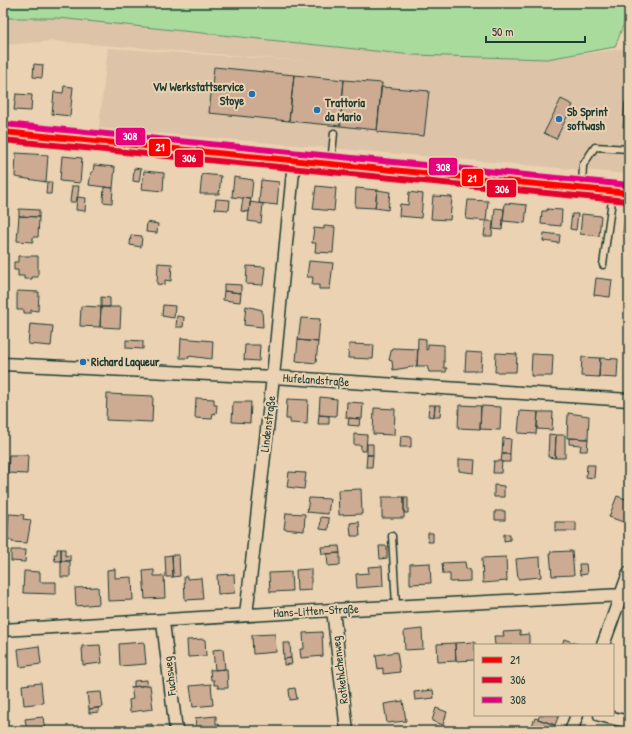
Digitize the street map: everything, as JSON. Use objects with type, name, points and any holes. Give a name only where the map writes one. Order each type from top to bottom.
[{"type":"main road","points":[[3,132],[621,192]]},
{"type":"street","name":"Lindenstraße","points":[[246,615],[273,377],[294,161]]},
{"type":"street","name":"Hufelandstraße","points":[[3,364],[273,377],[629,400]]},
{"type":"street","points":[[603,644],[626,596],[629,573]]},
{"type":"street","name":"Hans-Litten-Straße","points":[[3,630],[163,622],[246,615],[396,606],[626,596]]},
{"type":"street","name":"Rotkehlchenweg","points":[[332,610],[347,731]]},
{"type":"street","name":"Fuchsweg","points":[[163,622],[176,731]]},
{"type":"street","points":[[571,731],[577,716]]},
{"type":"street","points":[[604,716],[629,722]]},
{"type":"lane","points":[[331,165],[334,133]]},
{"type":"lane","points":[[581,189],[583,165],[595,147],[629,149]]},
{"type":"lane","points":[[603,265],[621,192]]},
{"type":"lane","points":[[392,536],[396,606]]},
{"type":"shaded area","points":[[3,18],[58,18],[413,55],[547,59],[629,48],[629,174],[99,128],[108,48],[329,63],[53,41],[3,45]]},
{"type":"green space","points":[[3,3],[629,3],[629,10],[615,47],[547,59],[413,55],[58,18],[3,18]]},
{"type":"building","points":[[34,64],[43,65],[42,78],[33,77]]},
{"type":"building","name":"VW Werkstattservice Stoye","points":[[214,67],[294,75],[289,121],[209,113]]},
{"type":"building","points":[[294,75],[344,80],[340,126],[289,121]]},
{"type":"building","points":[[344,80],[382,83],[377,130],[340,126]]},
{"type":"building","points":[[64,86],[73,87],[70,116],[52,114],[54,92],[63,93]]},
{"type":"building","points":[[381,87],[429,91],[424,136],[377,132]]},
{"type":"building","points":[[16,94],[32,95],[31,111],[14,110]]},
{"type":"building","name":"Sb Sprint softwash","points":[[561,99],[573,105],[556,139],[544,133]]},
{"type":"building","points":[[625,102],[629,103],[629,127],[623,127]]},
{"type":"building","points":[[16,153],[48,155],[46,182],[15,177]]},
{"type":"building","points":[[62,156],[82,158],[80,183],[60,181]]},
{"type":"building","points":[[94,165],[115,167],[113,188],[89,185],[91,172],[93,172]]},
{"type":"building","points":[[134,168],[141,169],[139,182],[133,181]]},
{"type":"building","points":[[144,171],[164,173],[163,191],[142,189]]},
{"type":"building","points":[[202,174],[221,176],[219,194],[200,194]]},
{"type":"building","points":[[234,177],[253,180],[251,199],[232,197]]},
{"type":"building","points":[[261,180],[279,182],[277,205],[259,203]]},
{"type":"building","points":[[47,182],[52,182],[51,194],[46,194]]},
{"type":"building","points":[[72,186],[79,186],[77,202],[70,202]]},
{"type":"building","points":[[316,186],[336,188],[334,211],[313,209]]},
{"type":"building","points":[[104,187],[113,188],[112,203],[103,202]]},
{"type":"building","points":[[356,188],[377,190],[375,208],[355,207]]},
{"type":"building","points":[[377,190],[390,192],[388,210],[375,208]]},
{"type":"building","points":[[409,192],[423,194],[421,218],[399,216],[400,204],[408,205]]},
{"type":"building","points":[[433,196],[452,197],[450,220],[431,219]]},
{"type":"building","points":[[77,197],[86,198],[85,211],[76,210]]},
{"type":"building","points":[[243,198],[251,199],[249,212],[241,211]]},
{"type":"building","points":[[216,199],[230,200],[229,210],[215,209]]},
{"type":"building","points":[[468,200],[488,201],[486,221],[466,219]]},
{"type":"building","points":[[250,202],[263,204],[261,223],[248,221]]},
{"type":"building","points":[[505,203],[527,205],[525,223],[503,221]]},
{"type":"building","points":[[495,208],[504,209],[502,230],[493,229]]},
{"type":"building","points":[[19,209],[39,210],[39,217],[19,216]]},
{"type":"building","points":[[547,209],[562,210],[561,226],[541,224],[542,211],[547,211]]},
{"type":"building","points":[[572,214],[578,214],[576,230],[570,229]]},
{"type":"building","points":[[582,214],[601,216],[599,236],[580,234]]},
{"type":"building","points":[[19,216],[39,217],[38,237],[33,237],[33,242],[17,241]]},
{"type":"building","points":[[625,216],[629,217],[629,234],[623,233]]},
{"type":"building","points":[[486,221],[493,221],[492,236],[484,236]]},
{"type":"building","points":[[147,222],[158,224],[157,233],[146,232]]},
{"type":"building","points":[[324,226],[335,227],[333,253],[315,252],[316,243],[312,243],[314,228],[324,229]]},
{"type":"building","points":[[544,233],[560,235],[559,243],[543,241]]},
{"type":"building","points":[[131,235],[142,236],[141,247],[130,245]]},
{"type":"building","points":[[18,256],[38,256],[38,277],[24,279],[24,276],[18,276],[18,270],[14,270],[14,262],[18,262]]},
{"type":"building","points":[[309,261],[333,263],[330,289],[319,289],[319,285],[312,285],[313,277],[307,277]]},
{"type":"building","points":[[158,263],[172,264],[171,281],[165,280],[165,285],[157,284]]},
{"type":"building","points":[[247,266],[265,267],[263,285],[246,284]]},
{"type":"building","points":[[596,278],[612,280],[610,297],[594,295]]},
{"type":"building","points":[[224,284],[241,285],[241,293],[224,291]]},
{"type":"building","points":[[17,291],[39,292],[38,311],[31,310],[31,313],[24,313],[24,310],[17,310]]},
{"type":"building","points":[[224,291],[241,293],[240,302],[223,300]]},
{"type":"building","points":[[101,297],[110,298],[110,307],[101,307]]},
{"type":"building","points":[[163,305],[175,306],[174,318],[162,316]]},
{"type":"building","points":[[81,306],[101,307],[100,327],[80,326]]},
{"type":"building","points":[[246,306],[262,310],[263,327],[244,325]]},
{"type":"building","points":[[101,307],[121,307],[120,328],[100,327]]},
{"type":"building","points":[[177,316],[184,317],[183,327],[176,327]]},
{"type":"building","points":[[301,318],[320,319],[318,342],[298,340]]},
{"type":"building","points":[[30,324],[53,326],[51,346],[28,344]]},
{"type":"building","points":[[181,338],[213,341],[212,359],[189,356],[189,358],[180,358]]},
{"type":"building","points":[[418,338],[426,339],[426,350],[428,349],[428,344],[444,345],[444,368],[447,368],[446,372],[429,372],[427,366],[417,366]]},
{"type":"building","points":[[126,340],[143,341],[143,349],[126,348]]},
{"type":"building","points":[[298,340],[318,342],[316,363],[296,361]]},
{"type":"building","points":[[349,344],[374,345],[373,359],[348,358]]},
{"type":"building","points":[[245,345],[260,345],[259,361],[244,360]]},
{"type":"building","points":[[392,348],[418,349],[417,366],[393,370],[392,361],[389,360]]},
{"type":"building","points":[[466,352],[482,353],[481,371],[465,371]]},
{"type":"building","points":[[496,353],[517,354],[516,372],[495,372]]},
{"type":"building","points":[[532,354],[553,355],[552,376],[531,376]]},
{"type":"building","points":[[582,357],[600,358],[599,377],[581,376]]},
{"type":"building","points":[[600,358],[618,359],[617,378],[599,377]]},
{"type":"building","points":[[107,394],[153,396],[152,422],[106,420]]},
{"type":"building","points":[[320,397],[337,399],[336,416],[319,415]]},
{"type":"building","points":[[196,398],[214,399],[214,405],[217,405],[216,414],[213,413],[212,419],[195,418]]},
{"type":"building","points":[[287,399],[308,400],[307,424],[290,423],[290,419],[286,419]]},
{"type":"building","points":[[233,402],[251,402],[250,423],[232,422]]},
{"type":"building","points":[[347,402],[363,403],[362,419],[346,418]]},
{"type":"building","points":[[429,405],[435,405],[434,417],[428,416]]},
{"type":"building","points":[[435,405],[441,405],[440,417],[434,417]]},
{"type":"building","points":[[459,405],[481,406],[480,429],[458,428]]},
{"type":"building","points":[[481,406],[501,407],[500,430],[480,429]]},
{"type":"building","points":[[374,408],[395,409],[394,435],[373,434]]},
{"type":"building","points":[[520,411],[538,412],[536,434],[518,433]]},
{"type":"building","points":[[538,412],[553,412],[552,430],[537,429]]},
{"type":"building","points":[[568,413],[589,416],[588,439],[567,438]]},
{"type":"building","points":[[319,415],[329,416],[329,424],[318,424]]},
{"type":"building","points":[[349,418],[360,419],[359,426],[348,425]]},
{"type":"building","points":[[354,434],[367,435],[366,451],[361,451],[361,445],[354,445]]},
{"type":"building","points":[[549,434],[556,435],[555,458],[548,457]]},
{"type":"building","points":[[556,435],[565,435],[565,458],[555,458]]},
{"type":"building","points":[[401,436],[411,437],[411,447],[400,447]]},
{"type":"building","points":[[503,438],[511,439],[510,454],[502,454]]},
{"type":"building","points":[[569,438],[588,439],[587,451],[580,451],[581,445],[569,444]]},
{"type":"building","points":[[367,444],[373,444],[373,455],[367,455]]},
{"type":"building","points":[[502,454],[510,454],[510,462],[501,462]]},
{"type":"building","points":[[9,455],[28,455],[27,474],[8,473]]},
{"type":"building","points":[[367,455],[373,455],[372,467],[366,467]]},
{"type":"building","points":[[459,459],[475,460],[474,473],[459,471]]},
{"type":"building","points":[[494,461],[502,461],[501,473],[493,473]]},
{"type":"building","points":[[587,465],[595,465],[594,478],[586,477]]},
{"type":"building","points":[[289,472],[306,473],[304,489],[287,487]]},
{"type":"building","points":[[494,485],[504,486],[504,497],[494,497]]},
{"type":"building","points":[[361,489],[362,514],[339,515],[338,490]]},
{"type":"building","points":[[617,496],[629,500],[629,524],[609,517]]},
{"type":"building","points":[[382,497],[404,497],[404,518],[382,518]]},
{"type":"building","points":[[404,497],[408,497],[408,513],[404,513]]},
{"type":"building","points":[[309,498],[330,499],[328,514],[307,512]]},
{"type":"building","points":[[495,511],[505,511],[505,520],[495,520]]},
{"type":"building","points":[[286,513],[305,514],[304,531],[284,529]]},
{"type":"building","points":[[9,514],[24,515],[23,519],[31,520],[27,543],[12,542],[12,540],[7,539]]},
{"type":"building","points":[[321,517],[329,518],[328,530],[320,529]]},
{"type":"building","points":[[359,522],[360,536],[351,536],[350,523]]},
{"type":"building","points":[[555,522],[576,522],[576,531],[555,531]]},
{"type":"building","points":[[428,533],[433,533],[433,542],[428,542]]},
{"type":"building","points":[[504,534],[510,534],[510,540],[504,541]]},
{"type":"building","points":[[339,546],[340,553],[322,554],[321,547]]},
{"type":"building","points":[[379,546],[387,546],[387,558],[380,559]]},
{"type":"building","points":[[57,549],[61,549],[61,561],[55,561],[54,554],[57,554]]},
{"type":"building","points":[[61,549],[65,549],[65,556],[70,555],[70,561],[61,561]]},
{"type":"building","points":[[11,550],[26,550],[25,562],[11,561]]},
{"type":"building","points":[[572,551],[574,575],[552,576],[550,552]]},
{"type":"building","points":[[340,553],[340,565],[328,566],[327,554]]},
{"type":"building","points":[[172,555],[173,577],[166,577],[165,556]]},
{"type":"building","points":[[172,555],[179,555],[180,576],[173,577]]},
{"type":"building","points":[[506,557],[507,581],[483,583],[482,558]]},
{"type":"building","points":[[540,557],[541,577],[518,579],[516,559]]},
{"type":"building","points":[[61,561],[70,561],[70,577],[61,577]]},
{"type":"building","points":[[465,562],[466,569],[470,569],[470,581],[450,582],[450,574],[443,574],[442,563]]},
{"type":"building","points":[[430,563],[431,583],[410,584],[410,564]]},
{"type":"building","points":[[579,564],[586,564],[587,574],[580,575]]},
{"type":"building","points":[[382,566],[383,586],[357,588],[356,574],[369,573],[368,567]]},
{"type":"building","points":[[115,569],[115,578],[132,577],[133,600],[108,601],[107,570]]},
{"type":"building","points":[[311,569],[311,590],[297,591],[296,570]]},
{"type":"building","points":[[154,570],[154,576],[164,576],[165,598],[145,599],[143,571]]},
{"type":"building","points":[[24,571],[40,572],[40,582],[56,582],[56,594],[23,593]]},
{"type":"building","points":[[291,572],[292,591],[270,592],[269,573]]},
{"type":"building","points":[[234,574],[235,593],[218,594],[217,575]]},
{"type":"building","points":[[187,576],[187,579],[201,578],[203,599],[185,600],[184,577]]},
{"type":"building","points":[[98,587],[99,604],[76,606],[75,588]]},
{"type":"building","points":[[422,629],[423,649],[405,650],[404,631]]},
{"type":"building","points":[[520,631],[520,635],[529,634],[529,644],[495,644],[494,636],[504,636],[503,632]]},
{"type":"building","points":[[322,632],[323,656],[301,658],[300,649],[304,649],[303,633]]},
{"type":"building","points":[[275,634],[276,652],[253,654],[252,635]]},
{"type":"building","points":[[205,639],[206,656],[188,657],[187,640]]},
{"type":"building","points":[[564,639],[577,644],[562,644]]},
{"type":"building","points":[[144,642],[146,664],[120,666],[119,644]]},
{"type":"building","points":[[475,642],[474,660],[456,661],[455,643]]},
{"type":"building","points":[[283,643],[290,643],[291,658],[284,659]]},
{"type":"building","points":[[455,643],[456,661],[438,662],[437,644]]},
{"type":"building","points":[[100,645],[102,663],[83,665],[82,646]]},
{"type":"building","points":[[39,646],[41,664],[20,667],[18,649]]},
{"type":"building","points":[[223,649],[225,669],[215,670],[213,650]]},
{"type":"building","points":[[397,652],[400,672],[383,674],[383,668],[378,669],[376,655]]},
{"type":"building","points":[[291,658],[292,664],[284,665],[284,659]]},
{"type":"building","points":[[227,669],[228,688],[218,688],[218,685],[214,685],[214,680],[211,680],[210,670]]},
{"type":"building","points":[[147,680],[147,685],[134,687],[134,681]]},
{"type":"building","points":[[41,683],[43,703],[24,705],[22,685]]},
{"type":"building","points":[[211,684],[213,705],[193,707],[190,686]]},
{"type":"building","points":[[150,685],[153,709],[130,712],[129,700],[133,699],[131,687]]},
{"type":"building","points":[[295,688],[297,699],[290,700],[289,689]]},
{"type":"building","points":[[433,690],[434,698],[415,700],[414,692]]},
{"type":"building","points":[[101,692],[103,707],[89,709],[87,693]]},
{"type":"building","points":[[403,701],[406,721],[387,723],[384,704]]},
{"type":"building","points":[[99,708],[99,712],[89,713],[89,709]]},
{"type":"building","points":[[436,708],[447,712],[443,725],[432,721]]},
{"type":"building","points":[[216,716],[216,724],[219,724],[220,731],[200,731],[199,727],[196,727],[195,718]]},
{"type":"building","points":[[540,716],[559,716],[555,725],[538,719]]},
{"type":"building","points":[[43,717],[45,731],[27,731],[25,719]]},
{"type":"building","points":[[535,718],[555,725],[553,731],[530,731]]},
{"type":"building","points":[[152,724],[153,731],[129,731],[129,727]]},
{"type":"building","points":[[502,725],[511,728],[510,731],[500,731]]},
{"type":"transit line","name":"308","points":[[4,124],[629,185]]},
{"type":"transit line","name":"21","points":[[3,132],[629,193]]},
{"type":"transit line","name":"306","points":[[3,140],[628,201]]},
{"type":"place","name":"VW Werkstattservice Stoye","points":[[252,94]]},
{"type":"place","name":"Trattoria da Mario","points":[[317,110]]},
{"type":"place","name":"Sb Sprint softwash","points":[[559,119]]},
{"type":"place","name":"Richard Laqueur","points":[[83,362]]}]
